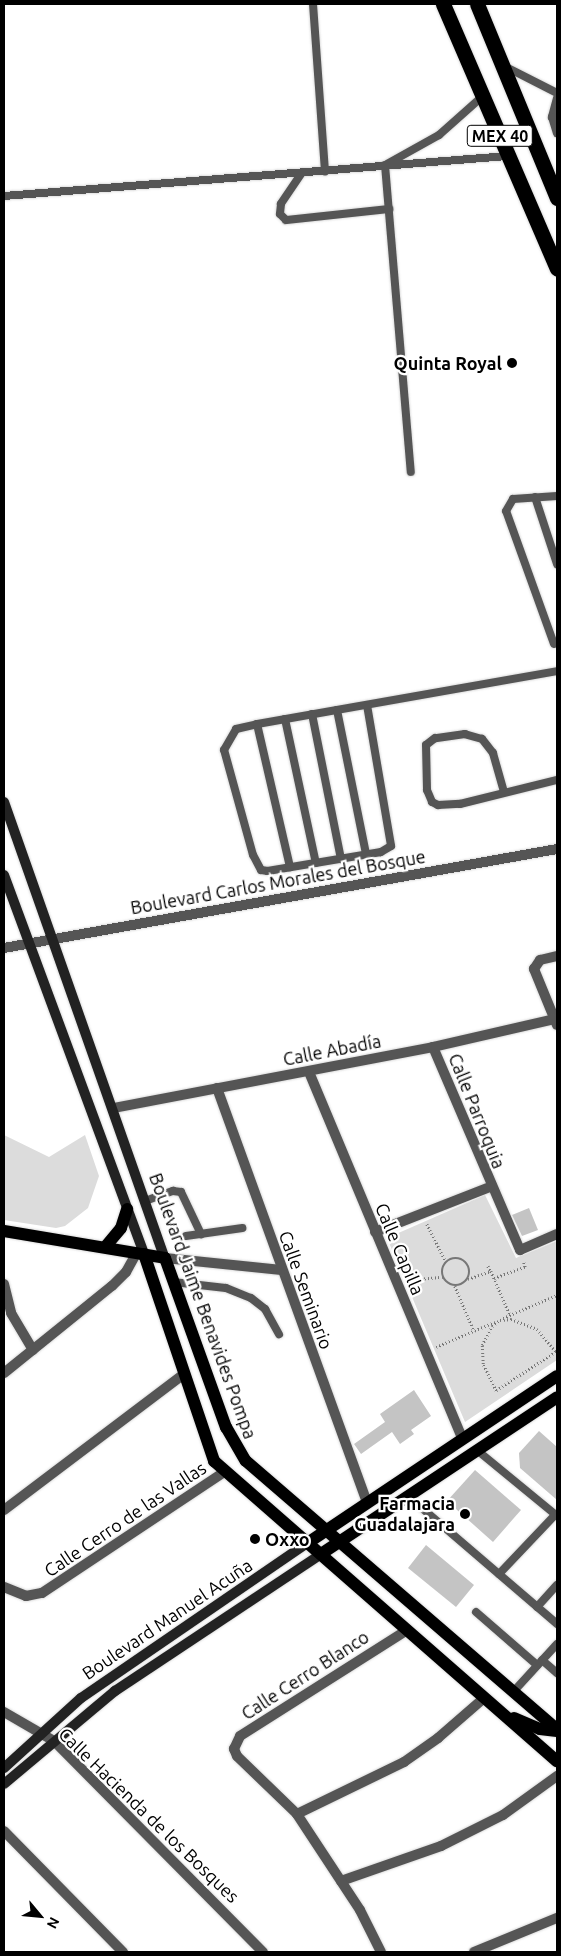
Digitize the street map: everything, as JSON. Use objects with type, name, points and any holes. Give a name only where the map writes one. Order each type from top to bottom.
[{"type":"highway","name":"MEX 40","points":[[443,4],[557,269]]},
{"type":"highway","name":"MEX 40","points":[[477,4],[557,193]]},
{"type":"main road","points":[[106,1246],[122,1228],[127,1209]]},
{"type":"main road","points":[[4,1231],[106,1246],[165,1258]]},
{"type":"main road","points":[[140,1253],[184,1374],[209,1450],[224,1472],[309,1542],[557,1761]]},
{"type":"main road","name":"Boulevard Jaime Benavides Pompa","points":[[165,1258],[226,1427],[238,1452],[557,1730]]},
{"type":"main road","name":"Boulevard Manuel Acuña","points":[[309,1542],[328,1531],[367,1502],[462,1438],[556,1380]]},
{"type":"main road","name":"Boulevard Manuel Acuña","points":[[321,1554],[342,1542],[557,1398]]},
{"type":"main road","points":[[498,1710],[532,1726],[557,1730]]},
{"type":"street","name":"Boulevard Jaime Benavides Pompa","points":[[4,802],[114,1108],[165,1258]]},
{"type":"street","name":"Boulevard Carlos Morales del Bosque","points":[[4,948],[53,937],[557,849]]},
{"type":"street","points":[[4,875],[127,1209],[140,1253],[126,1272],[112,1286],[4,1373]]},
{"type":"street","points":[[556,1022],[534,969],[540,960],[557,956]]},
{"type":"street","name":"Calle Abadía","points":[[114,1108],[309,1072],[556,1022]]},
{"type":"street","name":"Calle Parroquia","points":[[433,1047],[490,1187],[520,1250]]},
{"type":"street","name":"Calle Capilla","points":[[309,1072],[462,1438]]},
{"type":"street","name":"Calle Seminario","points":[[217,1088],[281,1270],[367,1502]]},
{"type":"street","points":[[375,1232],[490,1187]]},
{"type":"street","points":[[520,1250],[557,1234]]},
{"type":"street","points":[[165,1258],[281,1270]]},
{"type":"street","points":[[4,1284],[12,1313],[33,1350]]},
{"type":"street","points":[[4,1510],[184,1374]]},
{"type":"street","name":"Calle Cerro de las Vallas","points":[[4,1587],[26,1596],[42,1593],[224,1472]]},
{"type":"street","name":"Boulevard Manuel Acuña","points":[[4,1768],[40,1734],[102,1682],[222,1604],[309,1542]]},
{"type":"street","name":"Boulevard Manuel Acuña","points":[[4,1784],[115,1691],[321,1554]]},
{"type":"street","name":"Calle Cerro Blanco","points":[[297,1814],[237,1756],[234,1744],[240,1736],[407,1630]]},
{"type":"street","points":[[381,1952],[340,1881],[297,1814],[404,1762],[438,1738],[484,1698]]},
{"type":"street","name":"Calle Hacienda de los Bosques","points":[[4,1712],[54,1741],[263,1952]]},
{"type":"street","points":[[340,1881],[441,1846],[503,1816],[557,1776]]},
{"type":"street","points":[[4,1831],[123,1952]]},
{"type":"street","points":[[474,1952],[557,1918]]},
{"type":"lane","points":[[313,4],[325,172]]},
{"type":"lane","points":[[504,66],[557,93]]},
{"type":"lane","points":[[385,164],[439,135],[484,96]]},
{"type":"lane","points":[[557,98],[552,117],[557,133]]},
{"type":"lane","points":[[4,196],[325,172],[385,164],[508,156]]},
{"type":"lane","points":[[385,164],[411,472]]},
{"type":"lane","points":[[301,174],[281,204],[280,214],[286,220],[389,210]]},
{"type":"lane","points":[[554,644],[506,511],[513,499],[557,496]]},
{"type":"lane","points":[[535,497],[557,564]]},
{"type":"lane","points":[[367,705],[392,842],[386,850],[268,872],[256,864],[224,750],[236,728],[557,671]]},
{"type":"lane","points":[[337,710],[366,854]]},
{"type":"lane","points":[[312,714],[341,859]]},
{"type":"lane","points":[[285,719],[316,863]]},
{"type":"lane","points":[[257,724],[290,867]]},
{"type":"lane","points":[[504,792],[493,753],[482,739],[471,734],[451,735],[435,738],[426,745],[426,790],[432,802],[460,804],[557,780]]},
{"type":"lane","points":[[145,1201],[173,1191],[182,1192],[201,1234]]},
{"type":"lane","points":[[186,1236],[242,1228]]},
{"type":"lane","points":[[174,1282],[226,1288],[251,1298],[265,1309],[279,1334]]},
{"type":"lane","points":[[478,1451],[556,1515],[498,1574]]},
{"type":"lane","points":[[410,1497],[557,1624]]},
{"type":"lane","points":[[537,1607],[557,1585]]},
{"type":"lane","points":[[476,1612],[539,1662],[557,1673]]},
{"type":"lane","points":[[514,1691],[557,1644]]},
{"type":"path","points":[[422,1214],[446,1262],[443,1277]]},
{"type":"path","points":[[494,1278],[525,1267],[520,1250]]},
{"type":"path","points":[[446,1262],[457,1258],[465,1262],[469,1270],[468,1279]]},
{"type":"path","points":[[488,1266],[510,1315]]},
{"type":"path","points":[[455,1286],[491,1271]]},
{"type":"path","points":[[396,1280],[443,1277],[455,1286],[474,1331]]},
{"type":"path","points":[[426,1352],[557,1294]]},
{"type":"path","points":[[500,1320],[516,1320],[531,1325],[543,1334],[556,1352],[496,1390],[481,1355],[485,1335],[500,1320]]},
{"type":"shaded area","points":[[4,1135],[49,1157],[85,1135],[99,1176],[88,1208],[65,1226],[56,1228],[4,1220]]},
{"type":"shaded area","points":[[485,1195],[516,1258],[557,1241],[557,1360],[465,1422],[387,1238]]},
{"type":"building","points":[[529,1208],[538,1230],[522,1236],[512,1215]]},
{"type":"building","points":[[414,1390],[431,1416],[411,1430],[414,1434],[400,1444],[392,1432],[361,1454],[354,1444],[385,1422],[380,1414]]},
{"type":"building","points":[[539,1431],[557,1447],[557,1500],[520,1468],[519,1453]]},
{"type":"building","points":[[475,1470],[521,1510],[493,1542],[447,1501]]},
{"type":"building","points":[[426,1545],[474,1585],[456,1607],[408,1568]]},
{"type":"place","name":"Quinta Royal","points":[[512,363]]},
{"type":"place","name":"Farmacia Guadalajara","points":[[465,1514]]},
{"type":"place","name":"Oxxo","points":[[255,1539]]}]
